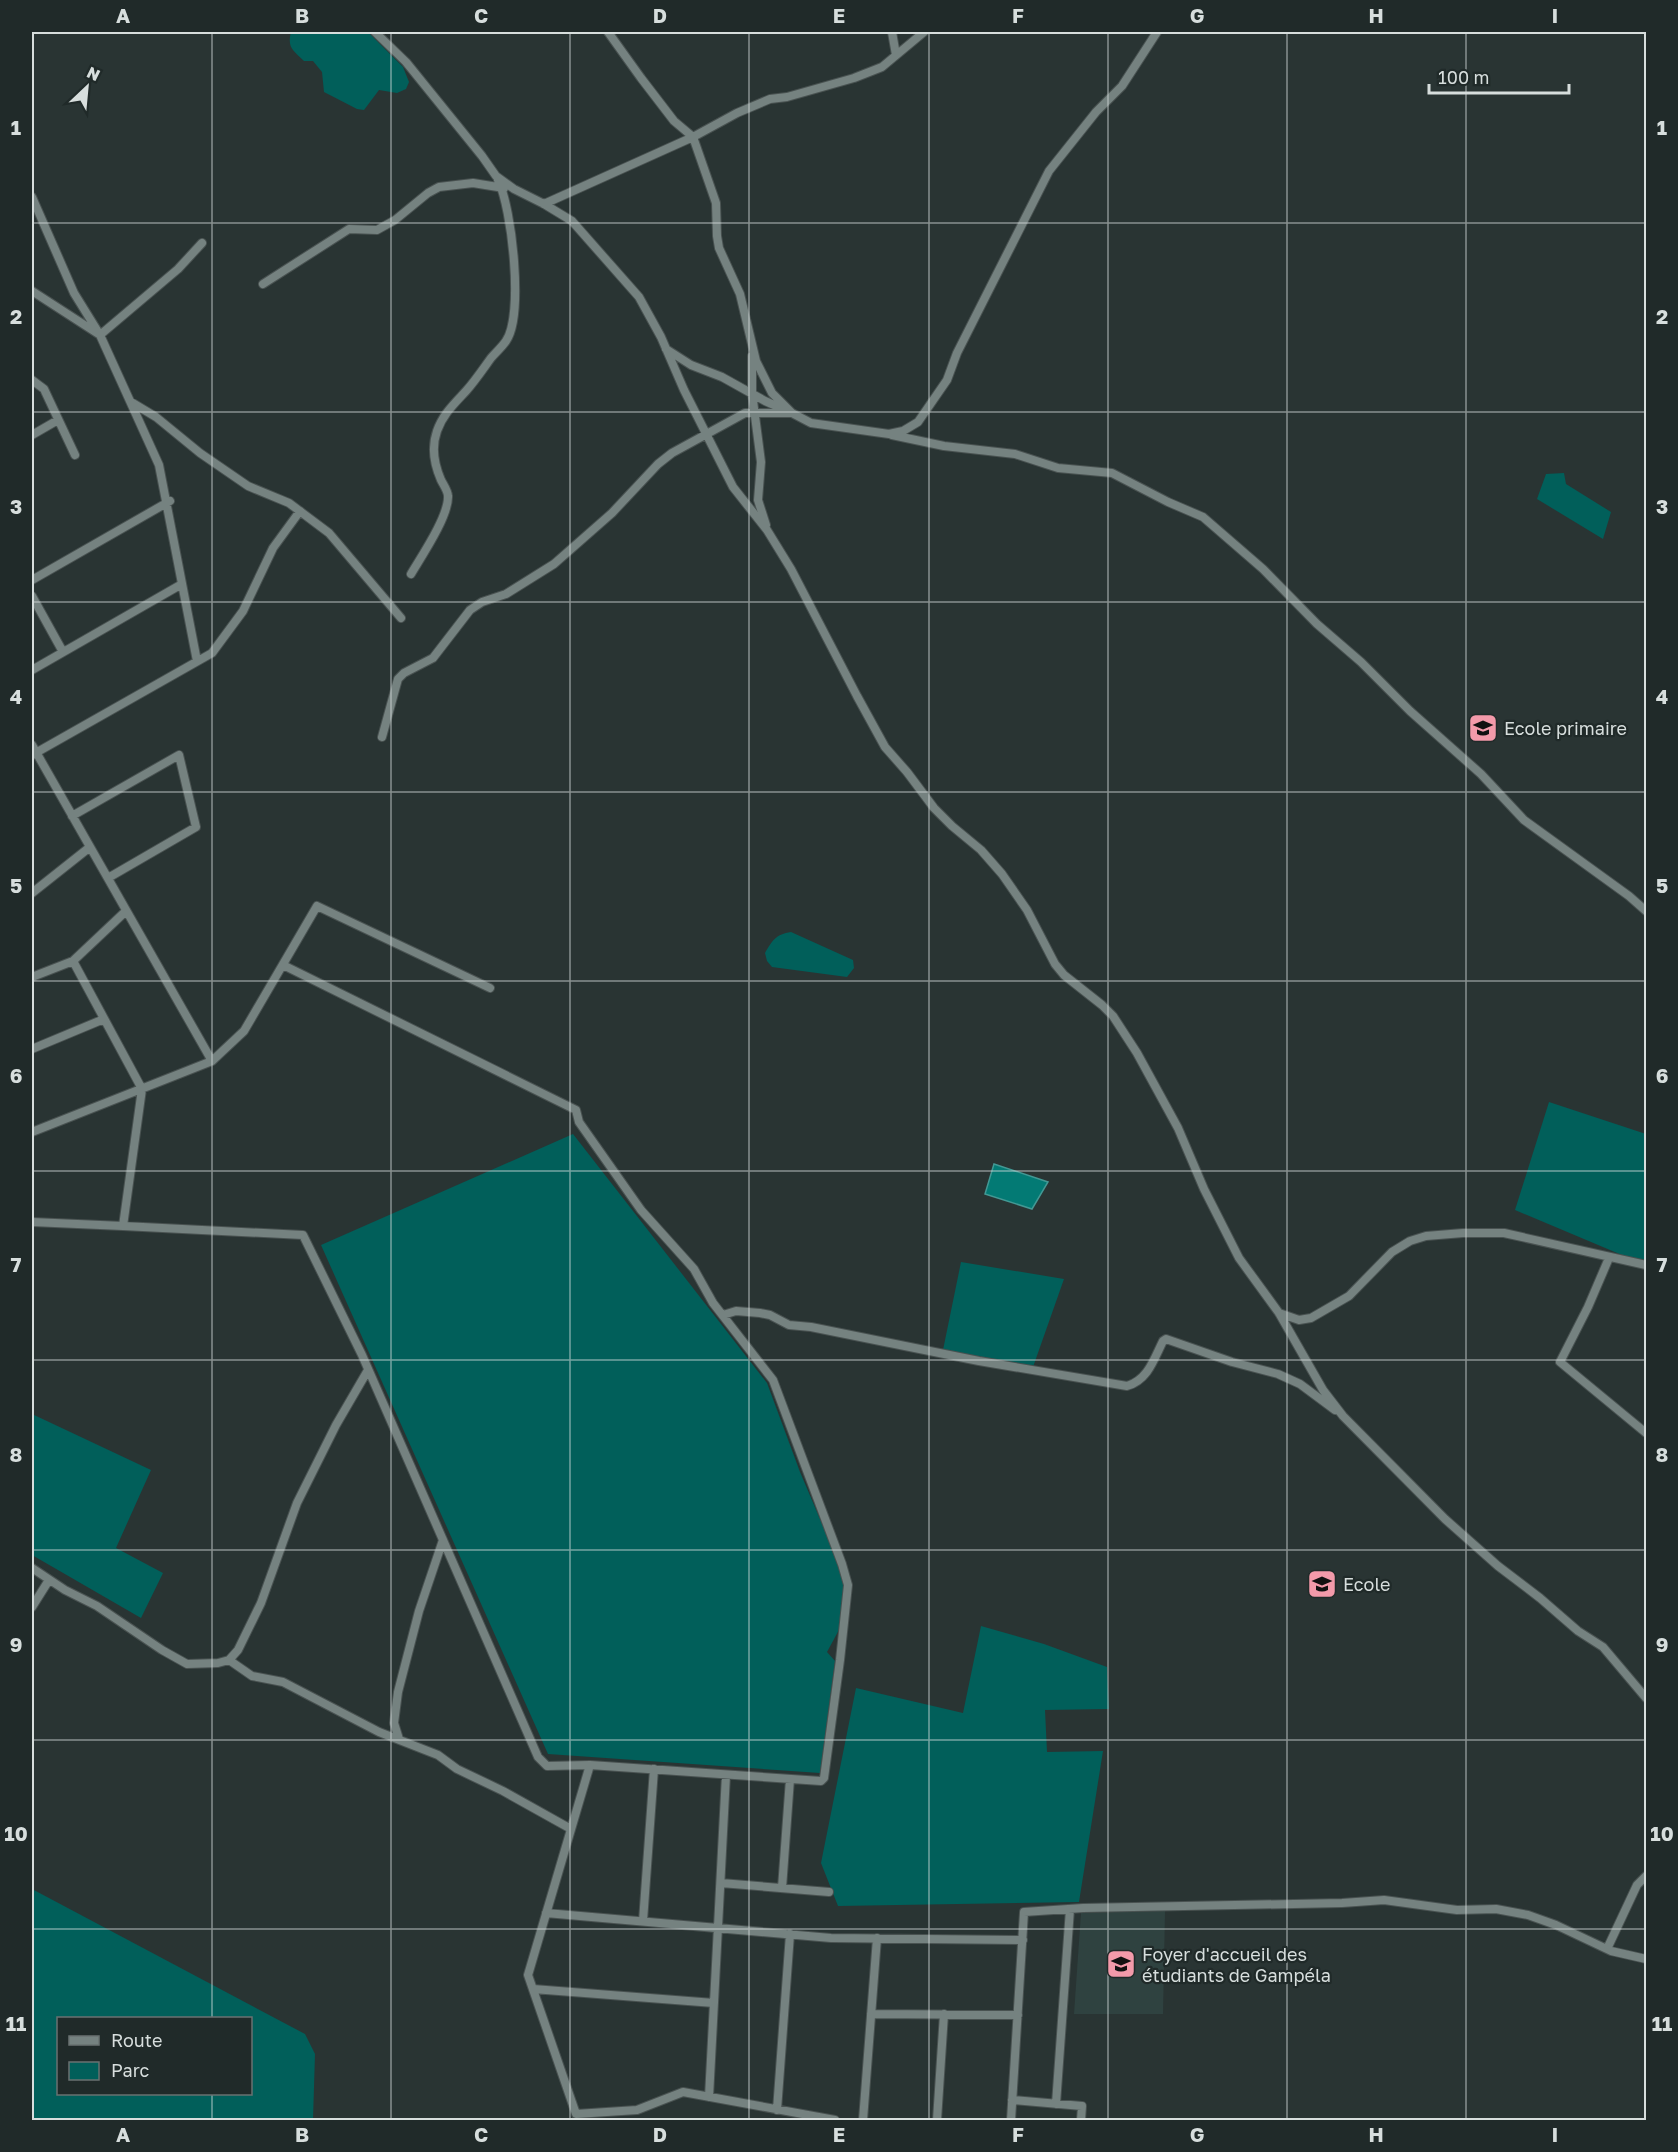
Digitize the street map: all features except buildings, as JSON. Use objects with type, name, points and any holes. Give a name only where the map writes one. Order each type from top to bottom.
[{"type":"street","points":[[375,32],[406,62],[496,176],[502,188],[511,235],[516,298],[514,320],[506,341],[468,389],[450,407],[436,434],[433,455],[436,469],[448,495],[446,506],[431,541],[411,574]]},
{"type":"street","points":[[608,32],[675,121],[693,136],[716,203],[719,248],[740,294],[756,361],[772,393],[792,413]]},
{"type":"street","points":[[892,32],[896,55]]},
{"type":"street","points":[[544,204],[770,99],[787,97],[855,78],[882,67],[924,32]]},
{"type":"street","points":[[889,435],[903,431],[918,422],[947,380],[971,325],[1049,171],[1096,112],[1122,86],[1157,32]]},
{"type":"street","points":[[496,176],[514,189],[572,221],[629,285],[650,316],[733,487],[767,530],[791,569],[856,696],[885,747],[934,807],[952,826],[981,850],[1002,874],[1027,910],[1055,964],[1064,975],[1113,1016],[1137,1053],[1178,1128],[1204,1189],[1239,1258],[1279,1313],[1323,1390],[1343,1416],[1445,1519],[1498,1566],[1578,1631],[1603,1647],[1647,1698]]},
{"type":"street","points":[[263,284],[349,229],[377,230],[395,220],[428,193],[439,187],[473,183],[514,189]]},
{"type":"street","points":[[32,197],[74,293],[100,335],[159,465],[169,502],[197,661]]},
{"type":"street","points":[[100,335],[178,269],[202,243]]},
{"type":"street","points":[[32,291],[100,335]]},
{"type":"street","points":[[753,343],[753,413],[761,462],[758,500],[767,530]]},
{"type":"street","points":[[665,349],[692,365],[722,377],[811,423],[944,446],[1016,454],[1058,468],[1112,473],[1203,517],[1263,569],[1317,624],[1481,774],[1524,820],[1647,911]]},
{"type":"street","points":[[32,380],[44,388],[75,455]]},
{"type":"street","points":[[131,402],[156,417],[200,453],[248,486],[289,503],[329,533],[401,618]]},
{"type":"street","points":[[382,737],[398,679],[404,673],[433,658],[470,610],[482,602],[515,589],[554,564],[612,513],[658,464],[672,453],[745,413],[792,413]]},
{"type":"street","points":[[32,435],[58,420]]},
{"type":"street","points":[[32,580],[169,502]]},
{"type":"street","points":[[212,1061],[33,751],[212,653],[243,610],[273,548],[300,511]]},
{"type":"street","points":[[32,670],[182,584]]},
{"type":"street","points":[[32,596],[63,652]]},
{"type":"street","points":[[72,816],[179,755],[196,827],[108,878]]},
{"type":"street","points":[[32,894],[90,847]]},
{"type":"street","points":[[32,1132],[212,1061],[244,1031],[317,906],[490,988]]},
{"type":"street","points":[[32,977],[73,961],[126,911]]},
{"type":"street","points":[[73,961],[142,1089],[123,1226]]},
{"type":"street","points":[[32,1222],[303,1234],[368,1370],[538,1757],[547,1766],[590,1765],[821,1781],[824,1778],[848,1585],[773,1380],[713,1303],[694,1269],[641,1210],[579,1122],[576,1110],[283,964]]},
{"type":"street","points":[[32,1049],[104,1019]]},
{"type":"street","points":[[1279,1313],[1299,1320],[1311,1318],[1350,1296],[1392,1252],[1410,1241],[1426,1236],[1504,1233],[1647,1265]]},
{"type":"street","points":[[1609,1258],[1588,1307],[1560,1362],[1647,1433]]},
{"type":"street","points":[[723,1316],[736,1311],[760,1313],[770,1315],[789,1325],[811,1327],[979,1361],[1126,1386],[1140,1381],[1147,1373],[1166,1339],[1233,1362],[1278,1374],[1300,1384],[1343,1416]]},
{"type":"street","points":[[32,1569],[98,1606],[162,1650],[187,1664],[194,1666],[229,1660],[238,1650],[261,1603],[297,1503],[336,1425],[368,1370]]},
{"type":"street","points":[[399,1739],[394,1723],[398,1692],[419,1611],[443,1540]]},
{"type":"street","points":[[32,1607],[49,1580]]},
{"type":"street","points":[[229,1660],[252,1677],[283,1682],[379,1732],[438,1755],[457,1769],[503,1791],[571,1829]]},
{"type":"street","points":[[590,1765],[528,1975],[576,2114],[637,2110],[682,2092],[835,2121]]},
{"type":"street","points":[[643,1921],[654,1769]]},
{"type":"street","points":[[710,2097],[726,1775]]},
{"type":"street","points":[[782,1888],[790,1779]]},
{"type":"street","points":[[1607,1949],[1637,1885],[1647,1876]]},
{"type":"street","points":[[721,1883],[830,1892]]},
{"type":"street","points":[[1011,2121],[1024,1912],[1384,1900],[1457,1910],[1496,1909],[1528,1915],[1556,1925],[1607,1949],[1626,1956],[1647,1959]]},
{"type":"street","points":[[1056,2104],[1070,1909]]},
{"type":"street","points":[[546,1913],[831,1938],[1023,1940]]},
{"type":"street","points":[[777,2110],[790,1934]]},
{"type":"street","points":[[863,2121],[877,1938]]},
{"type":"street","points":[[533,1989],[714,2003]]},
{"type":"street","points":[[871,2014],[1018,2015]]},
{"type":"street","points":[[937,2121],[944,2014]]},
{"type":"street","points":[[1012,2100],[1082,2106],[1081,2121]]},
{"type":"shaded area","points":[[994,1164],[1048,1182],[1032,1209],[985,1194]]},
{"type":"shaded area","name":"Foyer d'accueil des étudiants de Gampéla","points":[[1165,1911],[1163,2014],[1074,2014],[1081,1913]]},
{"type":"green space","points":[[291,32],[368,32],[403,67],[409,82],[406,89],[397,93],[379,90],[364,110],[357,109],[324,92],[322,72],[313,61],[304,61],[294,51],[290,45]]},
{"type":"green space","points":[[1564,473],[1566,484],[1611,512],[1603,539],[1537,499],[1546,474]]},
{"type":"green space","points":[[791,932],[853,960],[854,968],[847,977],[772,967],[765,953],[775,939]]},
{"type":"green space","points":[[1549,1102],[1646,1134],[1646,1260],[1629,1258],[1515,1210]]},
{"type":"green space","points":[[573,1134],[767,1383],[800,1472],[837,1559],[845,1589],[840,1628],[827,1652],[835,1661],[820,1773],[548,1754],[321,1245]]},
{"type":"green space","points":[[961,1262],[1064,1279],[1033,1367],[943,1350]]},
{"type":"green space","points":[[32,1414],[151,1470],[116,1548],[163,1573],[141,1618],[32,1555]]},
{"type":"green space","points":[[981,1626],[1044,1644],[1107,1667],[1109,1709],[1045,1710],[1047,1752],[1103,1751],[1079,1902],[838,1906],[821,1863],[856,1688],[963,1713]]},
{"type":"green space","points":[[32,1889],[305,2034],[315,2054],[313,2120],[32,2120]]},
{"type":"place","name":"Ecole primaire","points":[[1483,728]]},
{"type":"place","name":"Ecole","points":[[1322,1584]]},
{"type":"place","name":"Foyer d'accueil des étudiants de Gampéla","points":[[1121,1964]]}]
